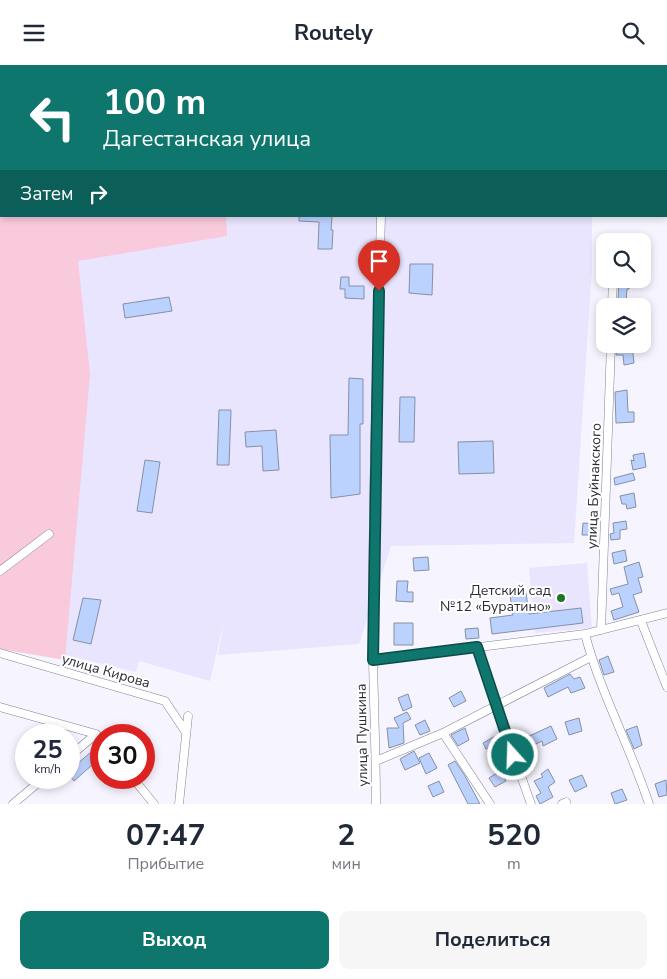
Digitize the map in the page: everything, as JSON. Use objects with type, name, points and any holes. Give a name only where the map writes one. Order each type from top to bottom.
[{"type":"street","name":"улица Пушкина","points":[[376,804],[373,660],[381,217]]},
{"type":"street","name":"улица Буйнакского","points":[[601,630],[611,353]]},
{"type":"street","points":[[0,571],[49,534]]},
{"type":"street","points":[[373,660],[585,633],[667,613]]},
{"type":"street","points":[[640,621],[667,687]]},
{"type":"street","points":[[585,633],[591,657],[639,774],[649,804]]},
{"type":"street","points":[[477,647],[531,804]]},
{"type":"street","name":"улица Кирова","points":[[3,654],[165,701],[185,731]]},
{"type":"street","points":[[376,761],[443,733],[591,657]]},
{"type":"street","points":[[0,707],[90,734]]},
{"type":"street","points":[[179,804],[188,716]]},
{"type":"street","points":[[443,733],[490,804]]},
{"type":"street","points":[[13,804],[31,789]]},
{"type":"street","points":[[142,789],[154,804]]},
{"type":"shaded area","points":[[0,217],[226,217],[227,236],[78,261],[90,374],[65,660],[0,649]]},
{"type":"shaded area","points":[[214,217],[592,217],[592,269],[574,543],[391,546],[359,644],[218,655],[224,620],[210,681],[139,661],[136,672],[61,654],[67,259]]},
{"type":"shaded area","name":"Детский сад №12 «Буратино»","points":[[587,563],[592,628],[535,633],[529,568]]},
{"type":"building","points":[[299,217],[332,217],[332,249],[318,249],[319,222],[299,221]]},
{"type":"building","points":[[410,264],[433,264],[432,295],[409,293]]},
{"type":"building","points":[[341,277],[349,277],[349,286],[364,286],[364,299],[345,298],[345,289],[340,289]]},
{"type":"building","points":[[619,288],[629,288],[627,289],[626,298],[618,298]]},
{"type":"building","points":[[169,297],[172,311],[125,318],[123,304]]},
{"type":"building","points":[[616,353],[633,353],[634,363],[624,365],[623,355],[616,355]]},
{"type":"building","points":[[349,378],[363,379],[363,424],[360,424],[360,494],[331,498],[330,435],[348,435]]},
{"type":"building","points":[[627,390],[628,412],[634,412],[634,422],[616,423],[615,392]]},
{"type":"building","points":[[400,397],[415,397],[414,442],[399,442]]},
{"type":"building","points":[[219,410],[231,410],[229,465],[217,465]]},
{"type":"building","points":[[276,430],[279,470],[263,471],[262,446],[246,447],[245,432]]},
{"type":"building","points":[[493,441],[494,473],[459,474],[458,442]]},
{"type":"building","points":[[644,453],[646,467],[633,470],[631,460],[634,461],[633,455]]},
{"type":"building","points":[[145,460],[160,462],[152,513],[137,511]]},
{"type":"building","points":[[633,473],[635,480],[615,485],[614,478]]},
{"type":"building","points":[[634,493],[636,507],[627,509],[626,504],[622,504],[620,496]]},
{"type":"building","points":[[626,521],[627,529],[620,530],[620,539],[611,540],[610,534],[614,533],[613,523]]},
{"type":"building","points":[[583,523],[596,524],[595,535],[582,535]]},
{"type":"building","points":[[625,550],[627,561],[614,564],[612,553]]},
{"type":"building","points":[[428,557],[429,570],[414,571],[413,558]]},
{"type":"building","points":[[639,562],[643,577],[638,578],[642,592],[633,595],[639,612],[614,620],[611,611],[623,607],[619,593],[612,595],[610,589],[628,584],[624,567]]},
{"type":"building","points":[[397,581],[408,581],[407,592],[413,592],[413,602],[396,601]]},
{"type":"building","points":[[526,593],[529,614],[581,608],[583,623],[492,634],[490,618],[513,615],[510,595]]},
{"type":"building","points":[[83,598],[101,600],[91,644],[73,640]]},
{"type":"building","points":[[394,623],[413,623],[413,645],[394,645]]},
{"type":"building","points":[[478,628],[479,638],[466,639],[465,629]]},
{"type":"building","points":[[608,656],[614,672],[604,675],[599,660]]},
{"type":"building","points":[[570,674],[574,679],[580,677],[585,688],[571,693],[568,687],[548,697],[544,688]]},
{"type":"building","points":[[461,691],[466,701],[454,707],[449,698]]},
{"type":"building","points":[[408,694],[412,707],[403,711],[398,698]]},
{"type":"building","points":[[407,712],[411,719],[403,723],[404,743],[389,748],[387,728],[399,728],[394,718]]},
{"type":"building","points":[[579,718],[582,731],[569,735],[565,722]]},
{"type":"building","points":[[425,720],[430,731],[420,735],[415,725]]},
{"type":"building","points":[[551,726],[557,739],[543,746],[542,741],[521,751],[518,744],[526,741],[525,738]]},
{"type":"building","points":[[637,726],[642,745],[634,749],[626,730]]},
{"type":"building","points":[[465,728],[469,740],[458,746],[451,735]]},
{"type":"building","points":[[499,734],[502,740],[486,749],[483,743]]},
{"type":"building","points":[[414,751],[420,763],[405,770],[400,759]]},
{"type":"building","points":[[90,753],[90,767],[80,776],[80,762]]},
{"type":"building","points":[[429,753],[437,768],[426,774],[419,758]]},
{"type":"building","points":[[455,761],[480,804],[468,804],[448,765]]},
{"type":"building","points":[[548,769],[555,782],[548,787],[553,797],[540,804],[536,796],[541,793],[534,781],[543,777],[541,774]]},
{"type":"building","points":[[500,771],[506,781],[495,787],[489,778]]},
{"type":"building","points":[[582,775],[587,786],[575,792],[569,780]]},
{"type":"building","points":[[666,780],[667,795],[659,797],[655,784]]},
{"type":"building","points":[[439,781],[444,792],[433,797],[428,786]]},
{"type":"building","points":[[622,789],[627,800],[615,804],[611,793]]},
{"type":"place","name":"Детский сад №12 «Буратино»","points":[[561,598]]},
{"type":"route","points":[[379,291],[373,660],[477,647],[513,755]]}]
